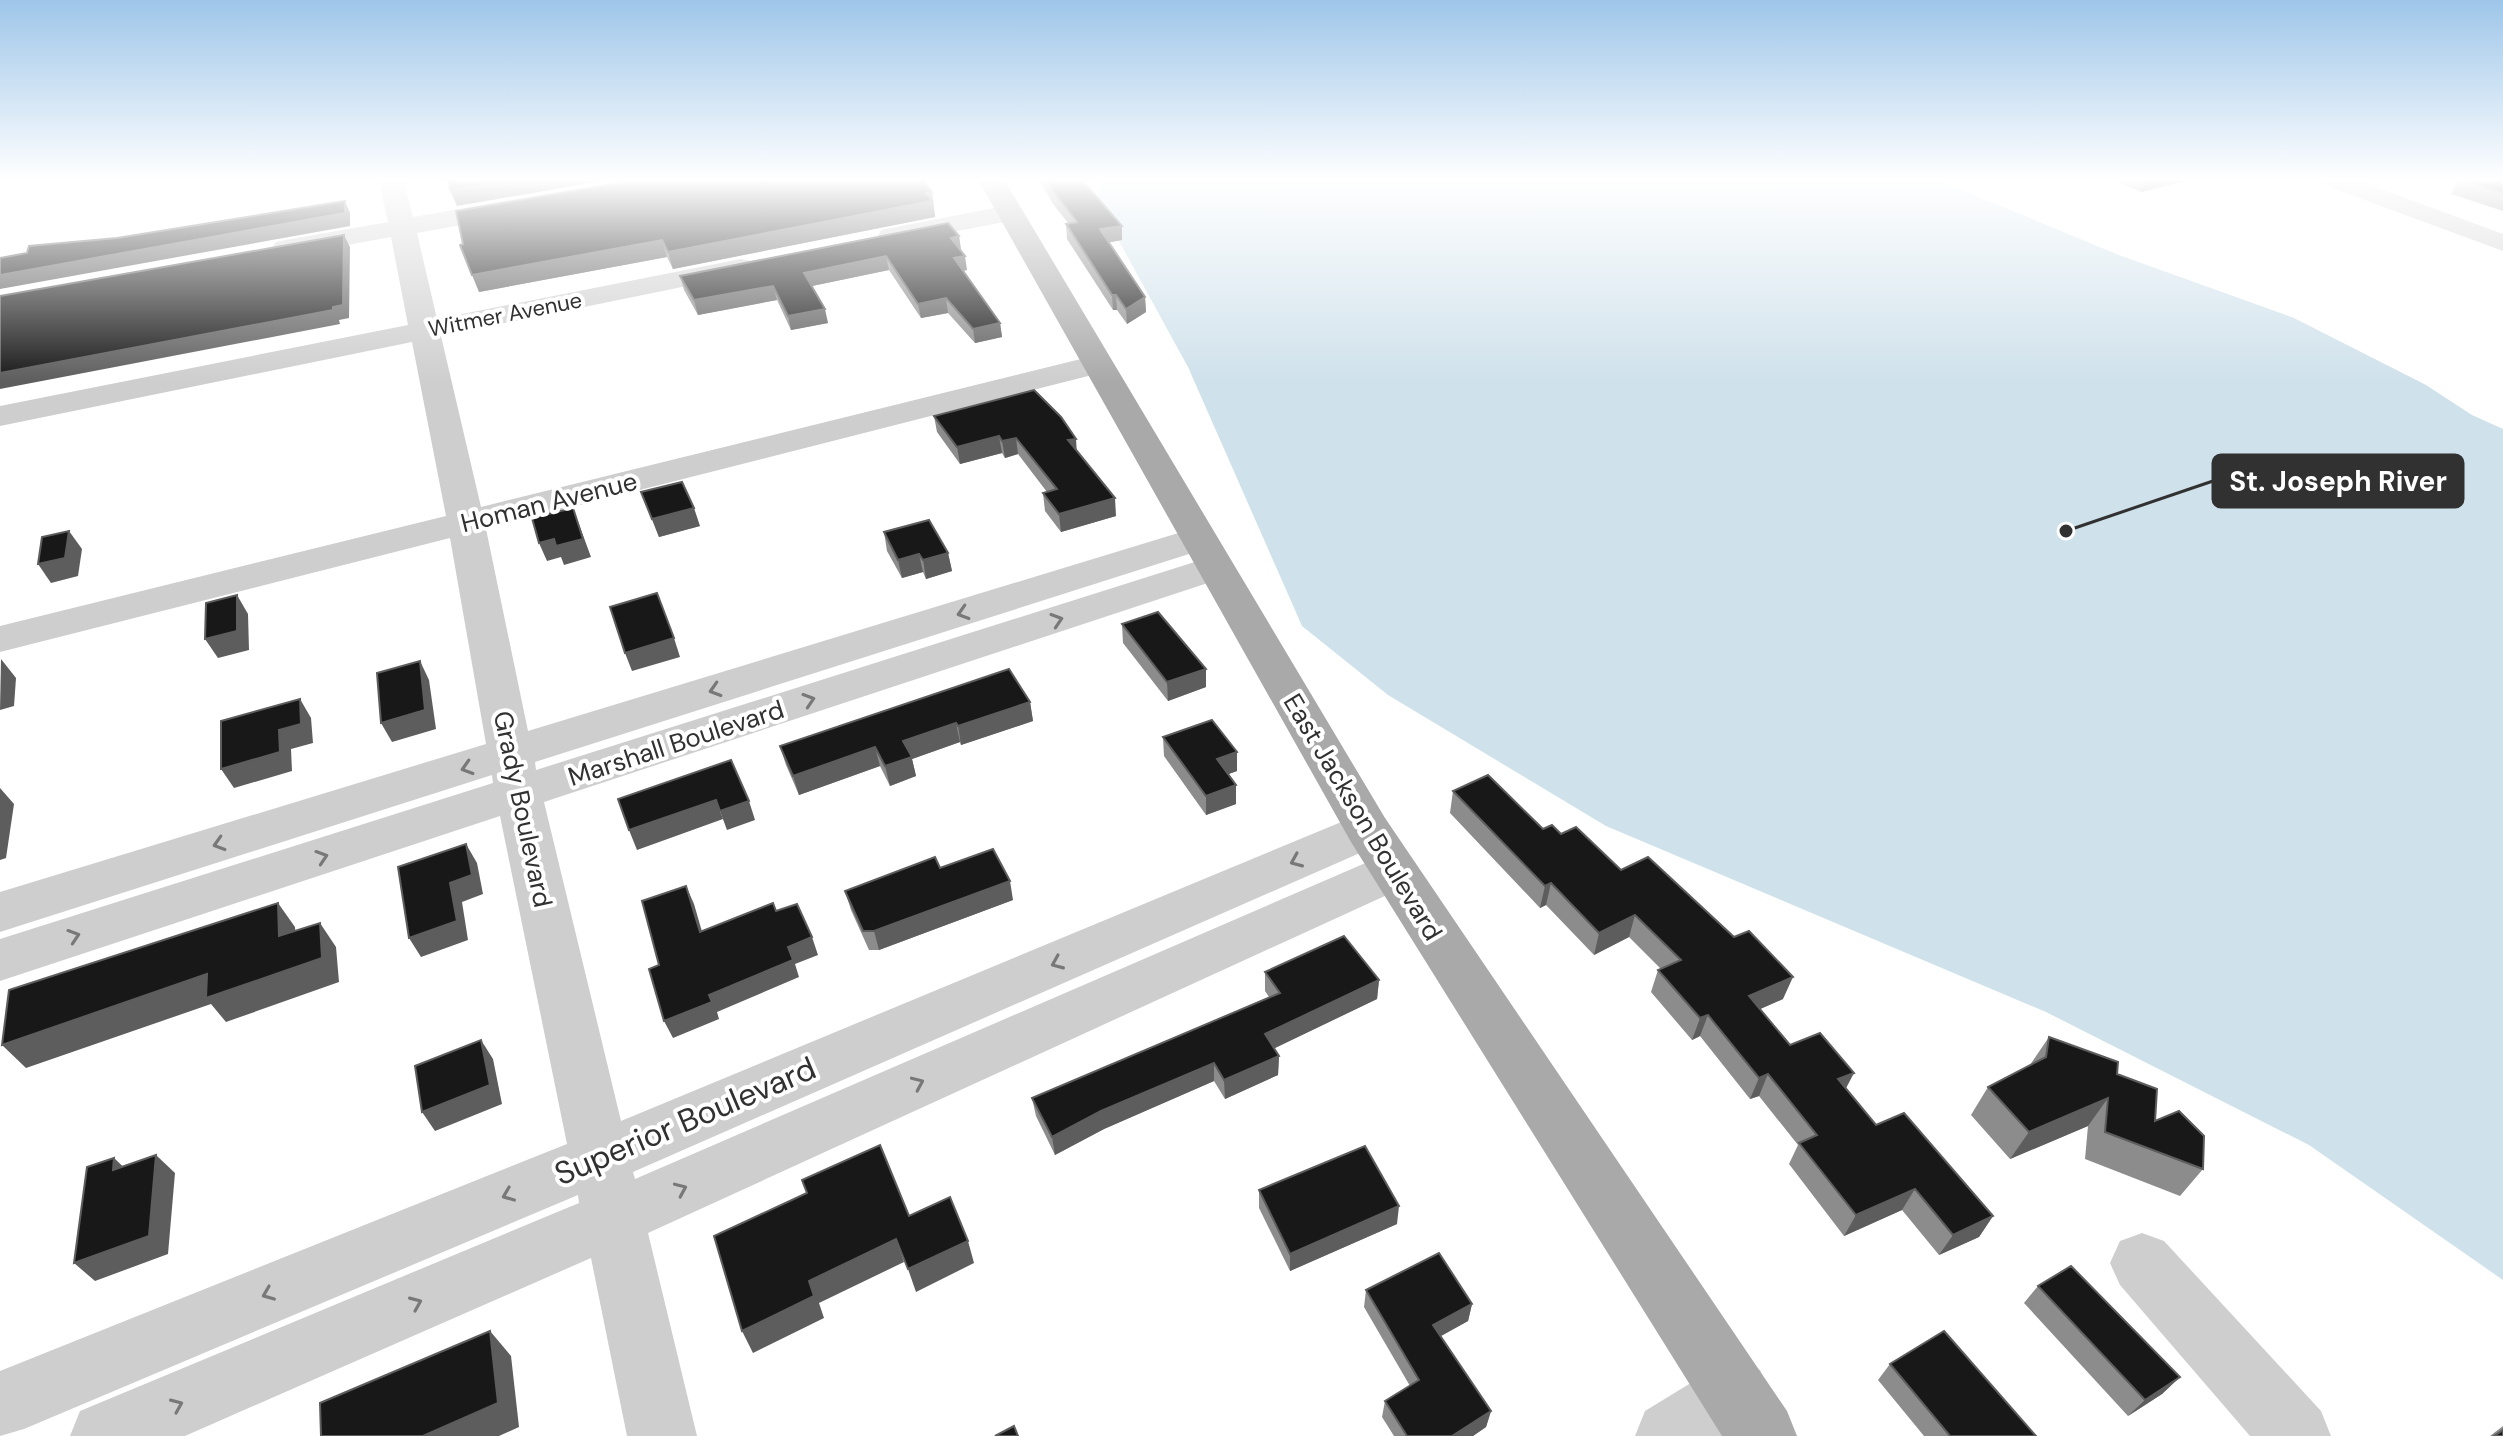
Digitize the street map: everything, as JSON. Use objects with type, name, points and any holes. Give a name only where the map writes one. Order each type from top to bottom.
[{"type":"main road","name":"East Jackson Boulevard","points":[[1030,248],[1381,851],[1749,1415]]},
{"type":"street","points":[[262,252],[284,248]]},
{"type":"street","name":"Grady Boulevard","points":[[405,248],[466,523],[515,774],[662,1436]]},
{"type":"street","name":"Witmer Avenue","points":[[0,416],[763,262]]},
{"type":"street","name":"Homan Avenue","points":[[0,639],[1097,364]]},
{"type":"street","name":"Marshall Boulevard","points":[[0,960],[515,774],[1207,554]]},
{"type":"street","name":"Marshall Boulevard","points":[[0,912],[515,774]]},
{"type":"street","name":"Superior Boulevard","points":[[0,1405],[600,1158],[1381,851]]},
{"type":"street","name":"Superior Boulevard","points":[[105,1436],[614,1218],[1381,851]]},
{"type":"street","points":[[2142,1263],[2296,1436]]},
{"type":"street","points":[[1670,1436],[1749,1415]]},
{"type":"shaded area","points":[[1123,248],[2102,248],[2294,318],[2426,385],[2472,415],[2503,429],[2503,1280],[2309,1145],[2046,1012],[1606,826],[1388,695],[1302,626],[1188,367]]},
{"type":"building","points":[[28,248],[150,248],[0,275],[0,258],[27,253]]},
{"type":"building","points":[[271,248],[344,248],[343,305],[333,307],[333,310],[0,373],[0,296]]},
{"type":"building","points":[[461,248],[618,248],[472,275]]},
{"type":"building","points":[[666,248],[689,248],[668,252]]},
{"type":"building","points":[[822,248],[959,248],[965,256],[954,258],[1000,323],[973,329],[946,298],[918,304],[886,256],[804,273],[825,309],[788,316],[773,286],[694,300],[680,276]]},
{"type":"building","points":[[1082,248],[1113,248],[1145,297],[1126,309],[1116,295],[1112,295]]},
{"type":"building","points":[[1034,390],[1061,417],[1076,439],[1068,440],[1115,498],[1059,514],[1043,493],[1057,489],[1016,438],[1002,441],[999,436],[957,447],[934,416]]},
{"type":"building","points":[[682,482],[694,508],[652,519],[641,492]]},
{"type":"building","points":[[573,508],[583,539],[556,546],[554,539],[539,543],[532,518]]},
{"type":"building","points":[[929,520],[948,553],[923,560],[919,554],[898,560],[884,532]]},
{"type":"building","points":[[69,531],[65,558],[38,564],[42,537]]},
{"type":"building","points":[[657,593],[674,638],[625,653],[610,607]]},
{"type":"building","points":[[237,595],[237,631],[205,639],[206,603]]},
{"type":"building","points":[[1158,612],[1206,669],[1167,682],[1122,624]]},
{"type":"building","points":[[420,661],[425,710],[381,723],[377,673]]},
{"type":"building","points":[[1009,669],[1030,702],[903,741],[912,757],[885,766],[875,747],[793,776],[780,746]]},
{"type":"building","points":[[300,699],[301,724],[279,730],[280,752],[221,769],[221,721]]},
{"type":"building","points":[[1212,720],[1237,752],[1217,759],[1236,785],[1206,796],[1163,737]]},
{"type":"building","points":[[731,760],[749,801],[720,811],[716,800],[629,830],[618,799]]},
{"type":"building","points":[[1488,775],[1543,829],[1552,825],[1561,834],[1576,827],[1621,870],[1648,857],[1734,937],[1749,931],[1793,977],[1749,996],[1790,1045],[1820,1033],[1854,1073],[1838,1079],[1876,1125],[1904,1113],[1993,1216],[1953,1235],[1915,1189],[1856,1215],[1799,1143],[1817,1135],[1768,1074],[1759,1078],[1708,1015],[1700,1018],[1658,970],[1681,960],[1635,915],[1599,933],[1551,883],[1545,886],[1453,791]]},
{"type":"building","points":[[466,844],[472,875],[450,883],[457,921],[409,938],[398,867]]},
{"type":"building","points":[[993,849],[1010,881],[874,931],[863,931],[845,891],[935,857],[940,868]]},
{"type":"building","points":[[686,886],[700,932],[773,903],[776,911],[797,904],[812,937],[788,947],[793,960],[709,995],[712,1002],[664,1021],[649,969],[659,965],[642,901]]},
{"type":"building","points":[[278,903],[279,936],[320,923],[322,958],[206,998],[207,974],[2,1045],[9,990]]},
{"type":"building","points":[[1344,936],[1379,980],[1265,1034],[1279,1056],[1224,1080],[1214,1063],[1101,1111],[1052,1137],[1032,1098],[1280,993],[1265,972]]},
{"type":"building","points":[[2049,1037],[2118,1062],[2117,1074],[2157,1089],[2155,1121],[2179,1111],[2204,1136],[2203,1169],[2105,1132],[2108,1098],[2029,1132],[1988,1087],[2046,1057]]},
{"type":"building","points":[[481,1040],[490,1085],[422,1112],[415,1066]]},
{"type":"building","points":[[880,1145],[909,1216],[950,1197],[968,1241],[908,1269],[896,1239],[809,1281],[814,1296],[742,1331],[714,1236],[807,1193],[802,1180]]},
{"type":"building","points":[[1365,1146],[1399,1206],[1290,1254],[1259,1190]]},
{"type":"building","points":[[156,1155],[149,1236],[74,1263],[87,1167],[114,1158],[113,1170]]},
{"type":"building","points":[[1439,1253],[1472,1304],[1433,1325],[1491,1411],[1452,1436],[1407,1436],[1385,1401],[1419,1380],[1366,1290]]},
{"type":"building","points":[[2071,1266],[2180,1377],[2145,1400],[2038,1286]]},
{"type":"building","points":[[490,1331],[498,1403],[423,1436],[321,1436],[320,1403]]},
{"type":"building","points":[[1944,1331],[2036,1436],[1950,1436],[1890,1364]]},
{"type":"building","points":[[1014,1426],[1018,1436],[995,1436]]},
{"type":"place","name":"St. Joseph River","points":[[2066,531]]}]
